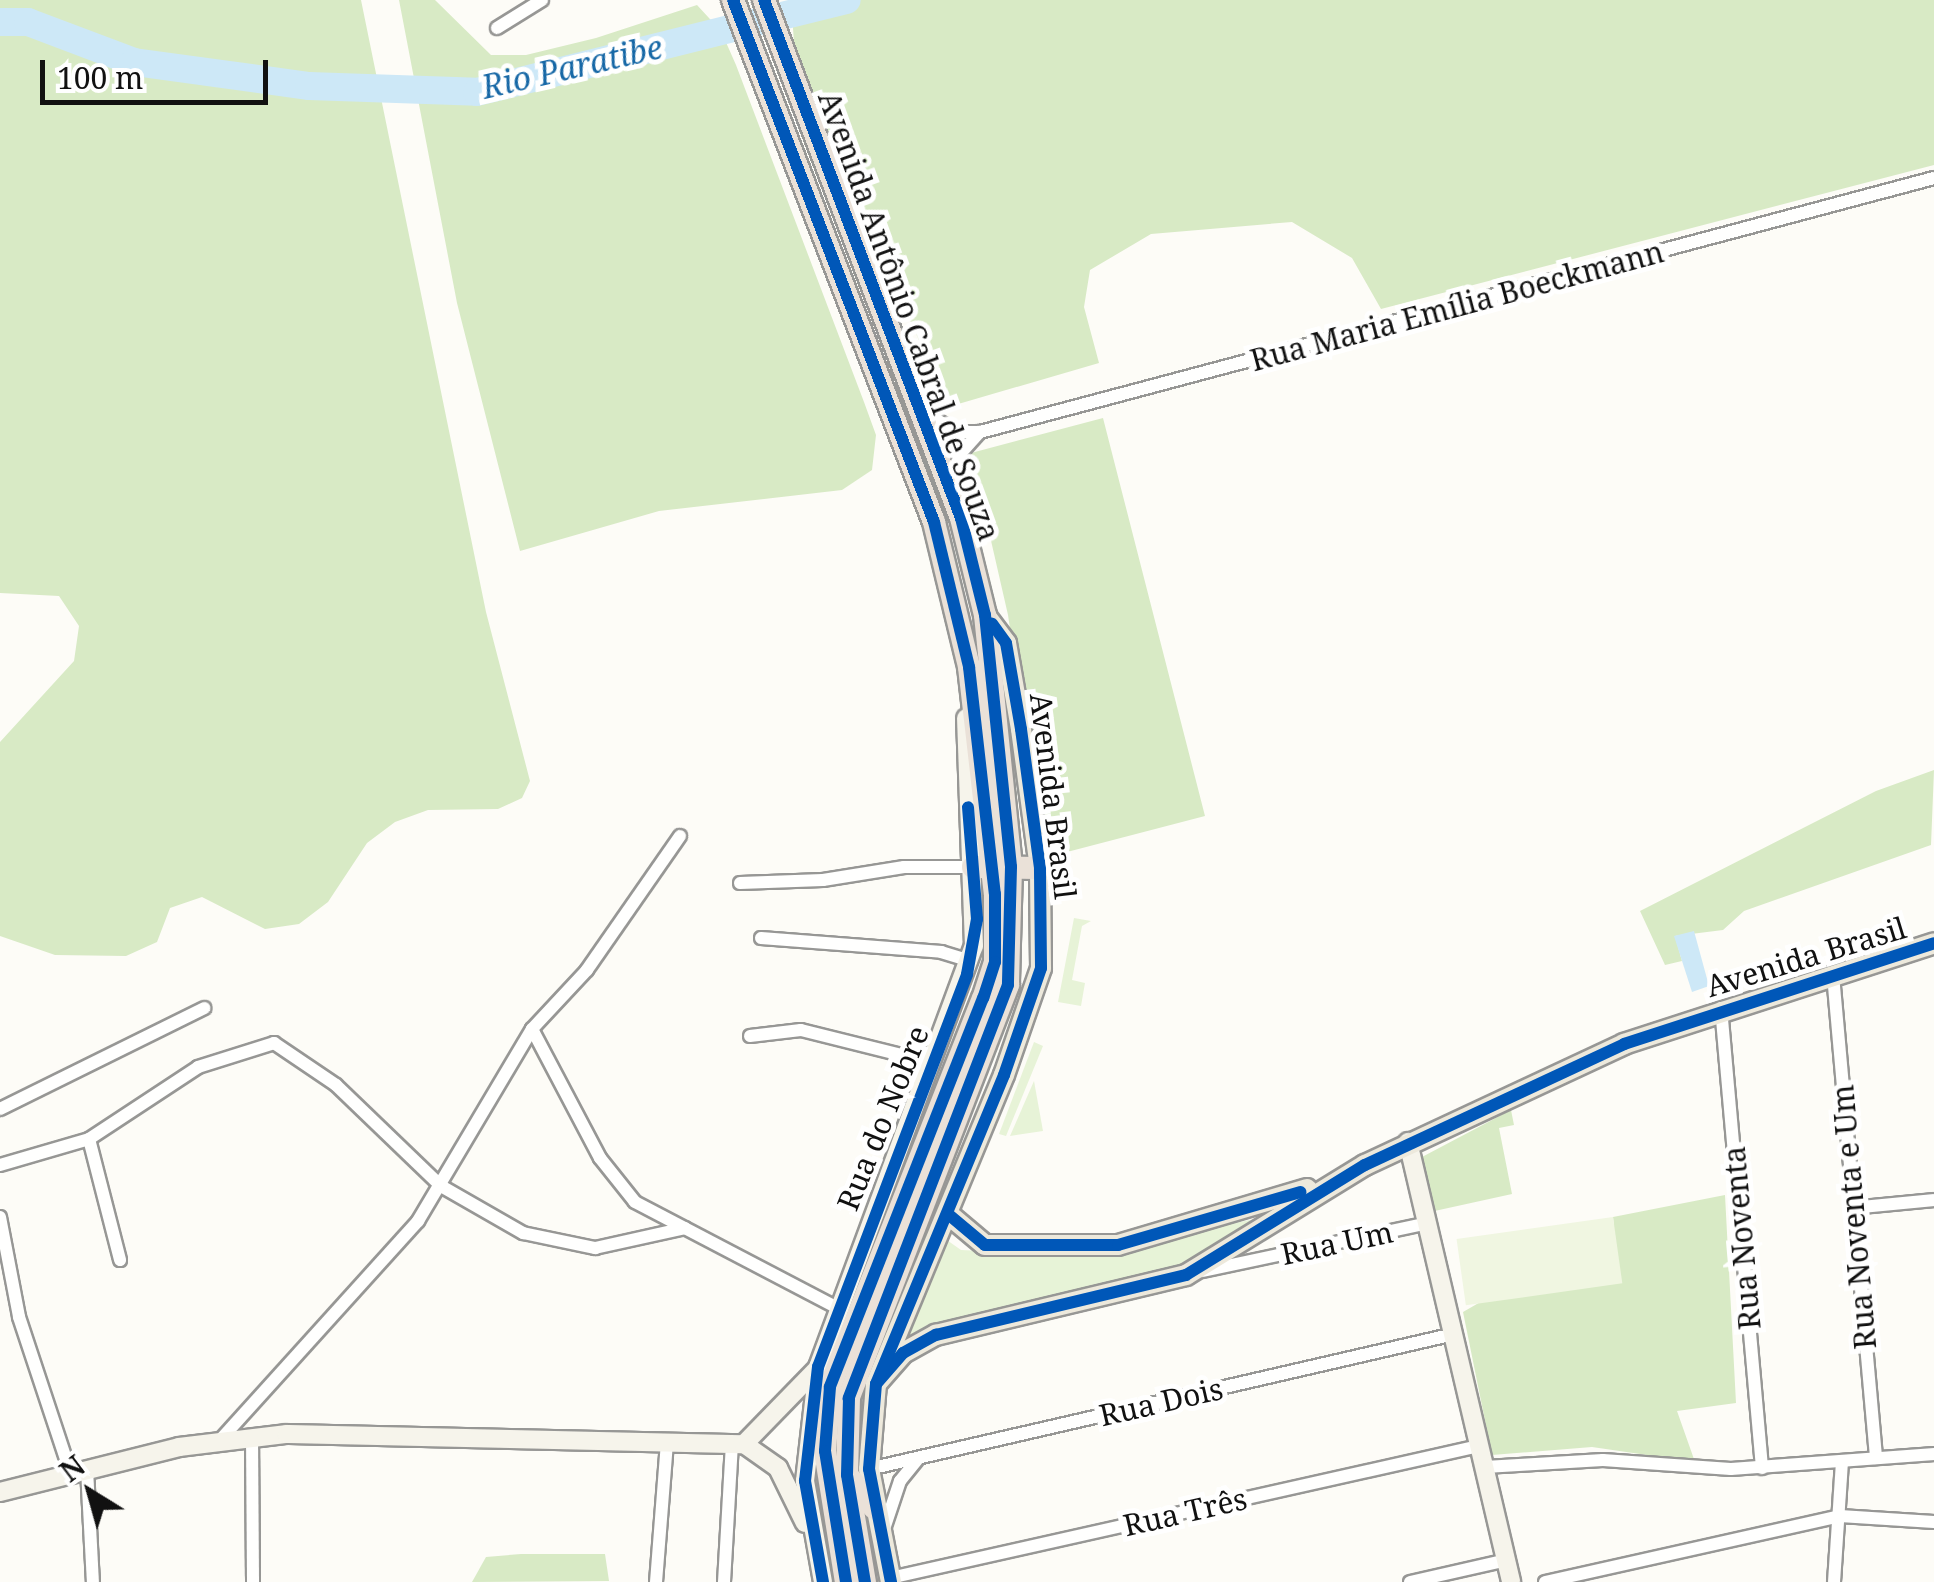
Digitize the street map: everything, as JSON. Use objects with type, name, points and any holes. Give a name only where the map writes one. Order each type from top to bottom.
[{"type":"highway","name":"Avenida Antônio Cabral de Souza","points":[[733,0],[920,484],[969,667],[1008,985],[859,1365],[847,1413],[858,1472],[865,1582]]},
{"type":"highway","name":"Avenida Antônio Cabral de Souza","points":[[764,0],[951,488],[985,614],[995,962],[902,1168],[827,1401],[825,1451],[846,1582]]},
{"type":"highway","points":[[992,867],[1040,868]]},
{"type":"highway","points":[[858,1472],[874,1508]]},
{"type":"main road","name":"Avenida Brasil","points":[[858,1472],[876,1384],[948,1214],[1040,968],[1040,868],[1006,643],[985,614]]},
{"type":"main road","name":"Rua do Nobre","points":[[823,1582],[805,1461],[818,1367],[836,1306],[902,1168],[933,1063],[971,961],[992,867]]},
{"type":"main road","name":"Avenida Brasil","points":[[876,1384],[903,1353],[936,1334],[1186,1275],[1364,1165],[1624,1044],[1721,1008],[1934,942]]},
{"type":"main road","points":[[1408,1142],[1512,1582]]},
{"type":"main road","name":"Avenida Brasil","points":[[948,1214],[985,1245],[1118,1245],[1221,1219],[1364,1165]]},
{"type":"main road","name":"Rua do Nobre","points":[[816,1546],[778,1468],[738,1444],[818,1367]]},
{"type":"main road","points":[[0,1492],[221,1439],[252,1436],[738,1444]]},
{"type":"main road","points":[[874,1508],[890,1580]]},
{"type":"street","points":[[497,28],[542,0]]},
{"type":"street","name":"Rua Maria Emília Boeckmann","points":[[980,432],[1934,178]]},
{"type":"street","points":[[921,407],[946,428],[980,432]]},
{"type":"street","points":[[951,488],[960,454],[980,432]]},
{"type":"street","points":[[221,1439],[395,1248],[442,1186],[532,1029],[587,970],[680,836]]},
{"type":"street","points":[[740,883],[823,880],[904,867],[992,867]]},
{"type":"street","points":[[761,938],[941,952],[971,961]]},
{"type":"street","name":"Rua Noventa e Um","points":[[1833,975],[1876,1458]]},
{"type":"street","points":[[0,1109],[204,1008]]},
{"type":"street","name":"Rua Noventa","points":[[1721,1008],[1762,1468]]},
{"type":"street","points":[[532,1029],[617,1184],[650,1213],[836,1306]]},
{"type":"street","points":[[750,1036],[801,1030],[933,1063]]},
{"type":"street","points":[[0,1165],[89,1139],[198,1067],[274,1042],[336,1085],[442,1186],[522,1233],[566,1246],[595,1248],[684,1228]]},
{"type":"street","points":[[89,1139],[120,1260]]},
{"type":"street","points":[[1852,1208],[1934,1200]]},
{"type":"street","points":[[0,1217],[19,1317],[79,1472],[93,1582]]},
{"type":"street","name":"Rua Um","points":[[1186,1275],[1429,1223]]},
{"type":"street","name":"Rua Dois","points":[[858,1472],[1454,1334]]},
{"type":"street","points":[[252,1436],[253,1582]]},
{"type":"street","points":[[656,1582],[667,1443]]},
{"type":"street","points":[[724,1582],[738,1444]]},
{"type":"street","name":"Rua Três","points":[[890,1580],[1479,1446]]},
{"type":"street","points":[[1485,1467],[1602,1460],[1762,1468],[1934,1454]]},
{"type":"street","points":[[881,1539],[900,1481],[919,1459]]},
{"type":"street","points":[[1834,1582],[1842,1462]]},
{"type":"street","points":[[1544,1582],[1840,1516],[1934,1522]]},
{"type":"street","points":[[1410,1582],[1507,1560]]},
{"type":"green space","points":[[0,0],[361,0],[486,612],[530,781],[522,798],[498,809],[428,810],[395,822],[367,843],[328,902],[299,924],[265,929],[202,897],[170,908],[157,942],[126,956],[55,955],[0,936],[0,742],[74,661],[79,626],[59,596],[0,593]]},
{"type":"green space","points":[[399,0],[435,0],[491,55],[526,55],[596,38],[697,5],[721,31],[736,65],[864,402],[876,435],[872,470],[842,490],[659,511],[520,551],[457,303]]},
{"type":"green space","points":[[804,0],[1934,0],[1934,165],[1381,309],[1352,258],[1292,222],[1151,234],[1090,270],[1084,307],[1099,363],[948,407],[795,57],[792,14]]},
{"type":"green space","points":[[1103,418],[1205,816],[1044,858],[1008,615],[971,453]]},
{"type":"green space","points":[[1934,770],[1931,845],[1744,911],[1723,930],[1675,936],[1682,961],[1665,965],[1640,911],[1876,791]]},
{"type":"green space","points":[[1074,918],[1091,921],[1082,926],[1072,980],[1085,983],[1081,1006],[1058,1002]]},
{"type":"green space","points":[[1034,1042],[1043,1046],[1006,1136],[999,1134]]},
{"type":"green space","points":[[1034,1081],[1043,1131],[1010,1136]]},
{"type":"green space","points":[[1511,1110],[1514,1125],[1499,1128],[1512,1194],[1430,1212],[1422,1157]]},
{"type":"green space","points":[[1725,1195],[1736,1403],[1677,1411],[1695,1462],[1592,1447],[1492,1455],[1463,1312],[1614,1225],[1613,1217]]},
{"type":"green space","points":[[1271,1216],[1178,1273],[934,1333],[885,1367],[944,1238],[961,1250],[1066,1255]]},
{"type":"green space","points":[[1613,1217],[1622,1283],[1466,1305],[1457,1239]]},
{"type":"green space","points":[[605,1554],[609,1581],[472,1582],[486,1557]]},
{"type":"water","points":[[1694,931],[1709,986],[1692,992],[1674,936]]},
{"type":"waterway","name":"Rio Paratibe","points":[[0,22],[28,22],[134,62],[309,86],[477,92],[847,0]]},
{"type":"cycle path","points":[[733,0],[934,522],[969,667],[995,894],[995,962],[983,998],[830,1387],[825,1451],[846,1582]]},
{"type":"cycle path","points":[[764,0],[961,518],[985,615],[1011,867],[1008,985],[849,1398],[847,1475],[865,1582]]},
{"type":"cycle path","points":[[891,1582],[869,1469],[876,1384],[1004,1075],[1041,968],[1040,868],[1021,729],[1006,643],[992,624]]},
{"type":"cycle path","points":[[823,1582],[805,1481],[818,1367],[967,974],[977,919],[968,807]]},
{"type":"cycle path","points":[[876,1384],[903,1353],[936,1335],[1186,1275],[1365,1165],[1624,1044],[1934,943]]},
{"type":"cycle path","points":[[948,1214],[985,1245],[1118,1245],[1300,1192]]}]
